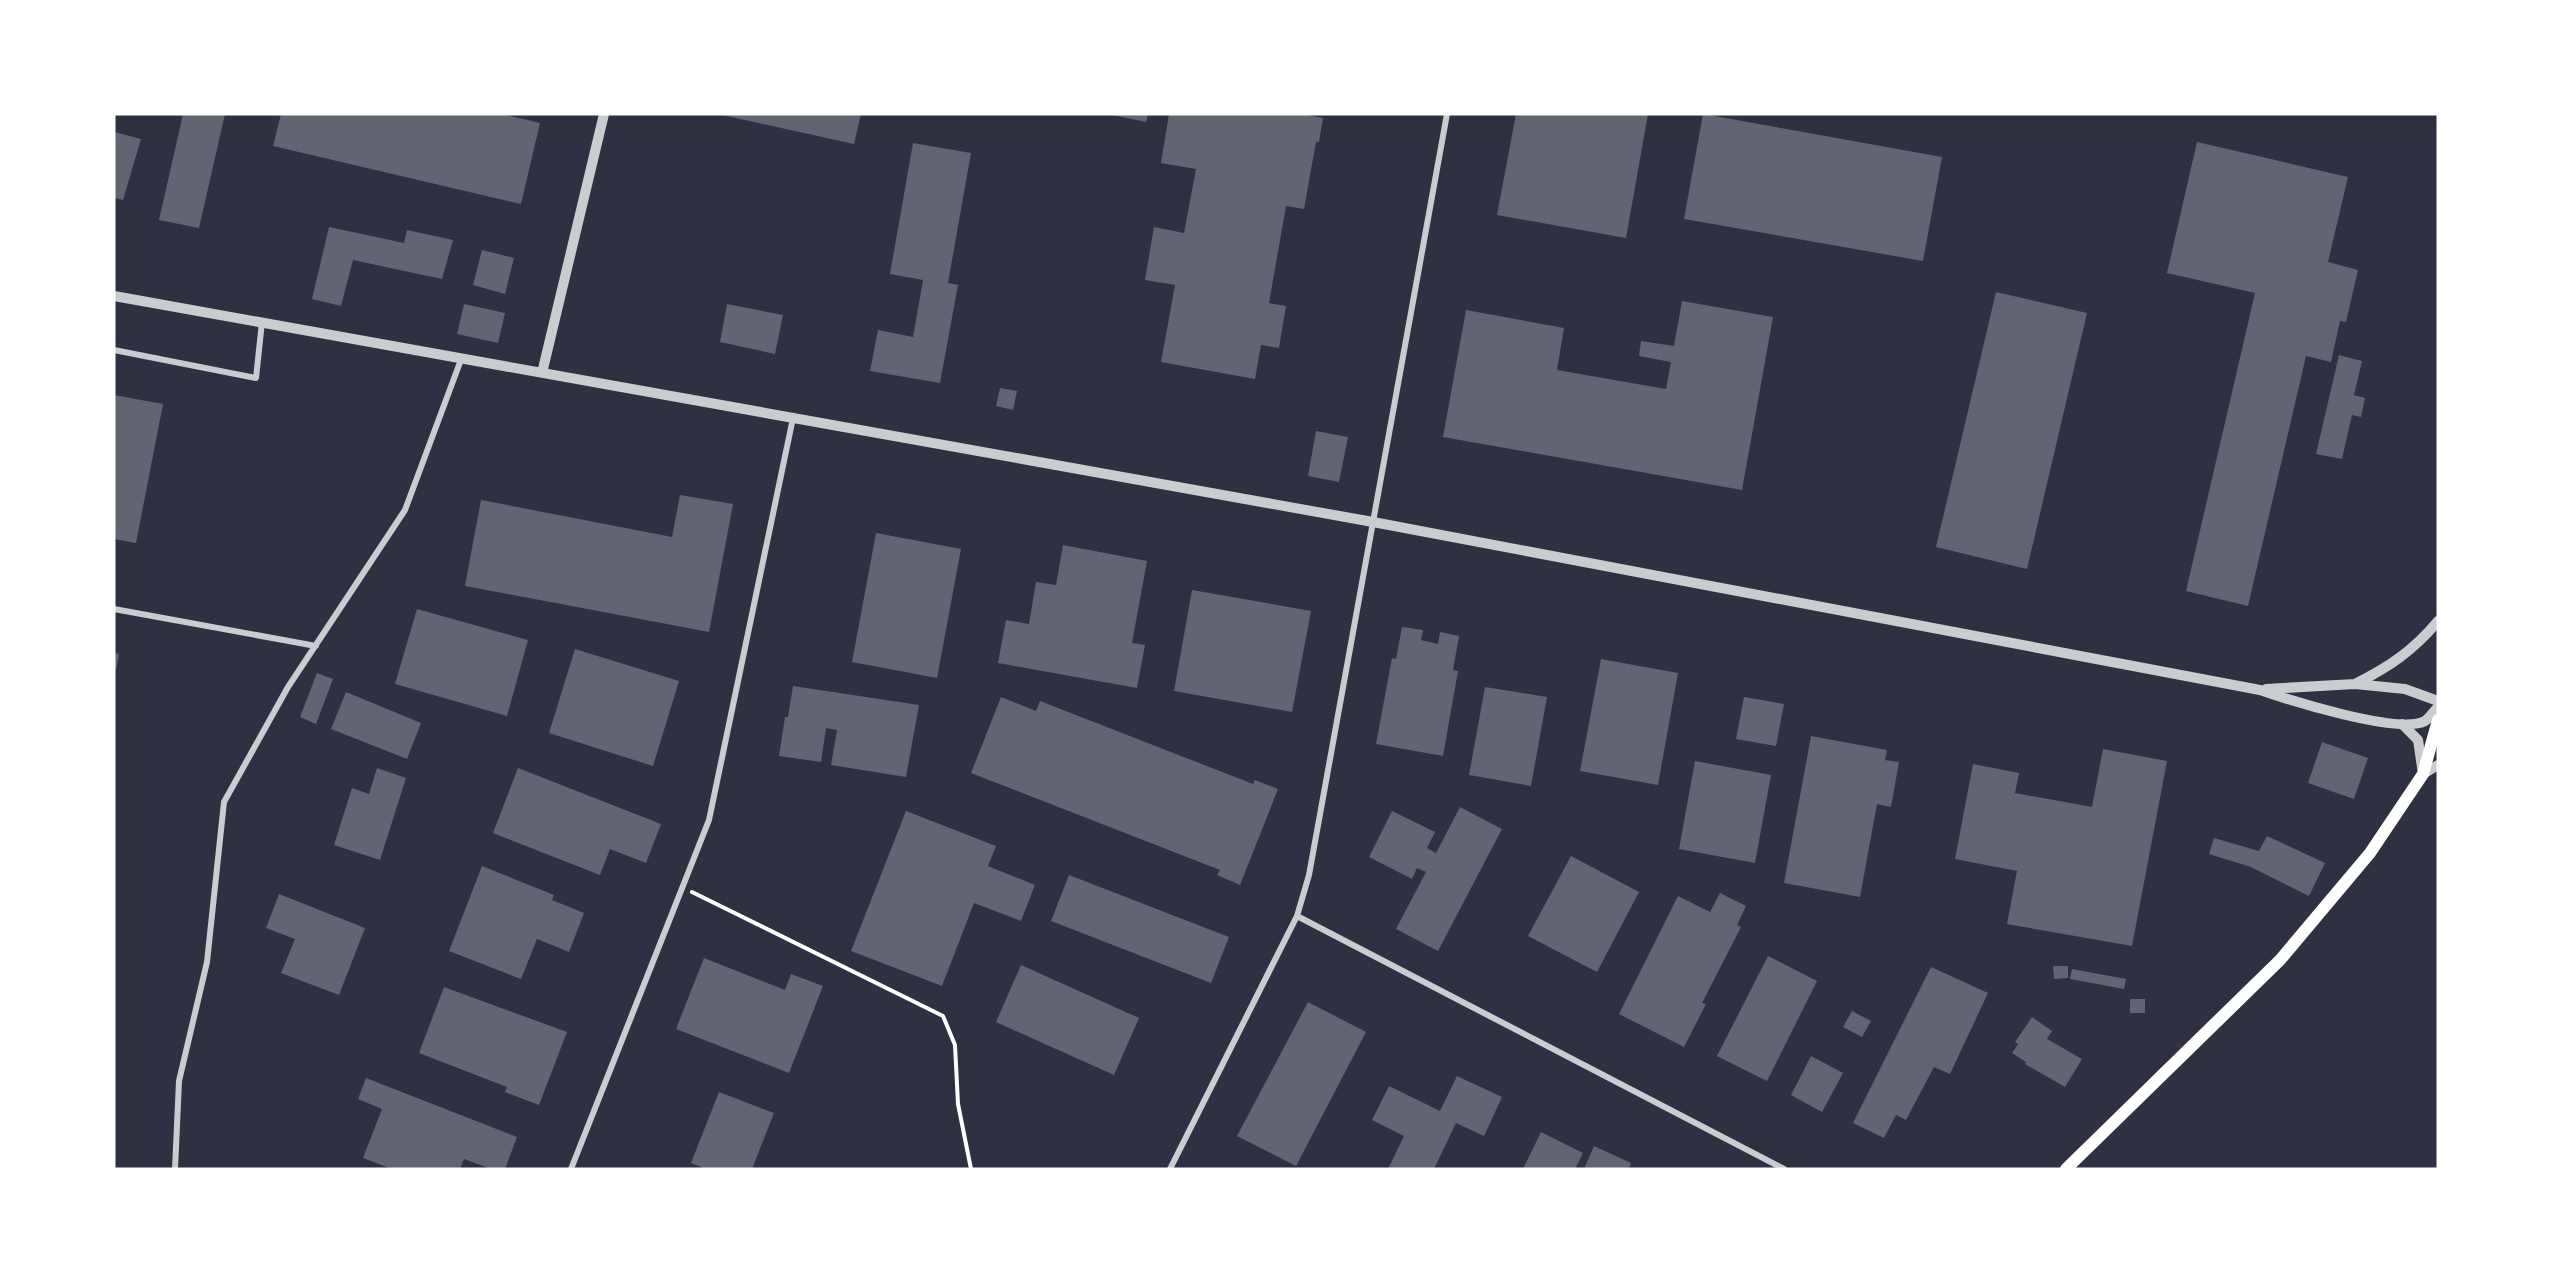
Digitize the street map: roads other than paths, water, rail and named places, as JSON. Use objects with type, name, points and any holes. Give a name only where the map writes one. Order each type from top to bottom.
[{"type":"main road","points":[[2066,1169],[2280,960],[2370,853],[2423,774],[2438,720]]},
{"type":"street","points":[[542,373],[604,114]]},
{"type":"street","points":[[1170,1169],[1298,916],[1311,863],[1447,114]]},
{"type":"street","points":[[114,296],[1373,522],[2260,690],[2317,709],[2402,724],[2424,721],[2438,707]]},
{"type":"street","points":[[114,350],[256,378],[262,322]]},
{"type":"street","points":[[175,1169],[179,1081],[207,962],[224,802],[288,687],[405,510],[462,357]]},
{"type":"street","points":[[571,1169],[709,820],[793,418]]},
{"type":"street","points":[[114,609],[316,646]]},
{"type":"street","points":[[2355,684],[2389,666],[2426,636],[2438,621]]},
{"type":"street","points":[[2260,690],[2355,684],[2405,689],[2438,701]]},
{"type":"street","points":[[2402,724],[2418,740],[2423,774],[2438,765]]},
{"type":"street","points":[[1298,916],[1784,1169]]}]
